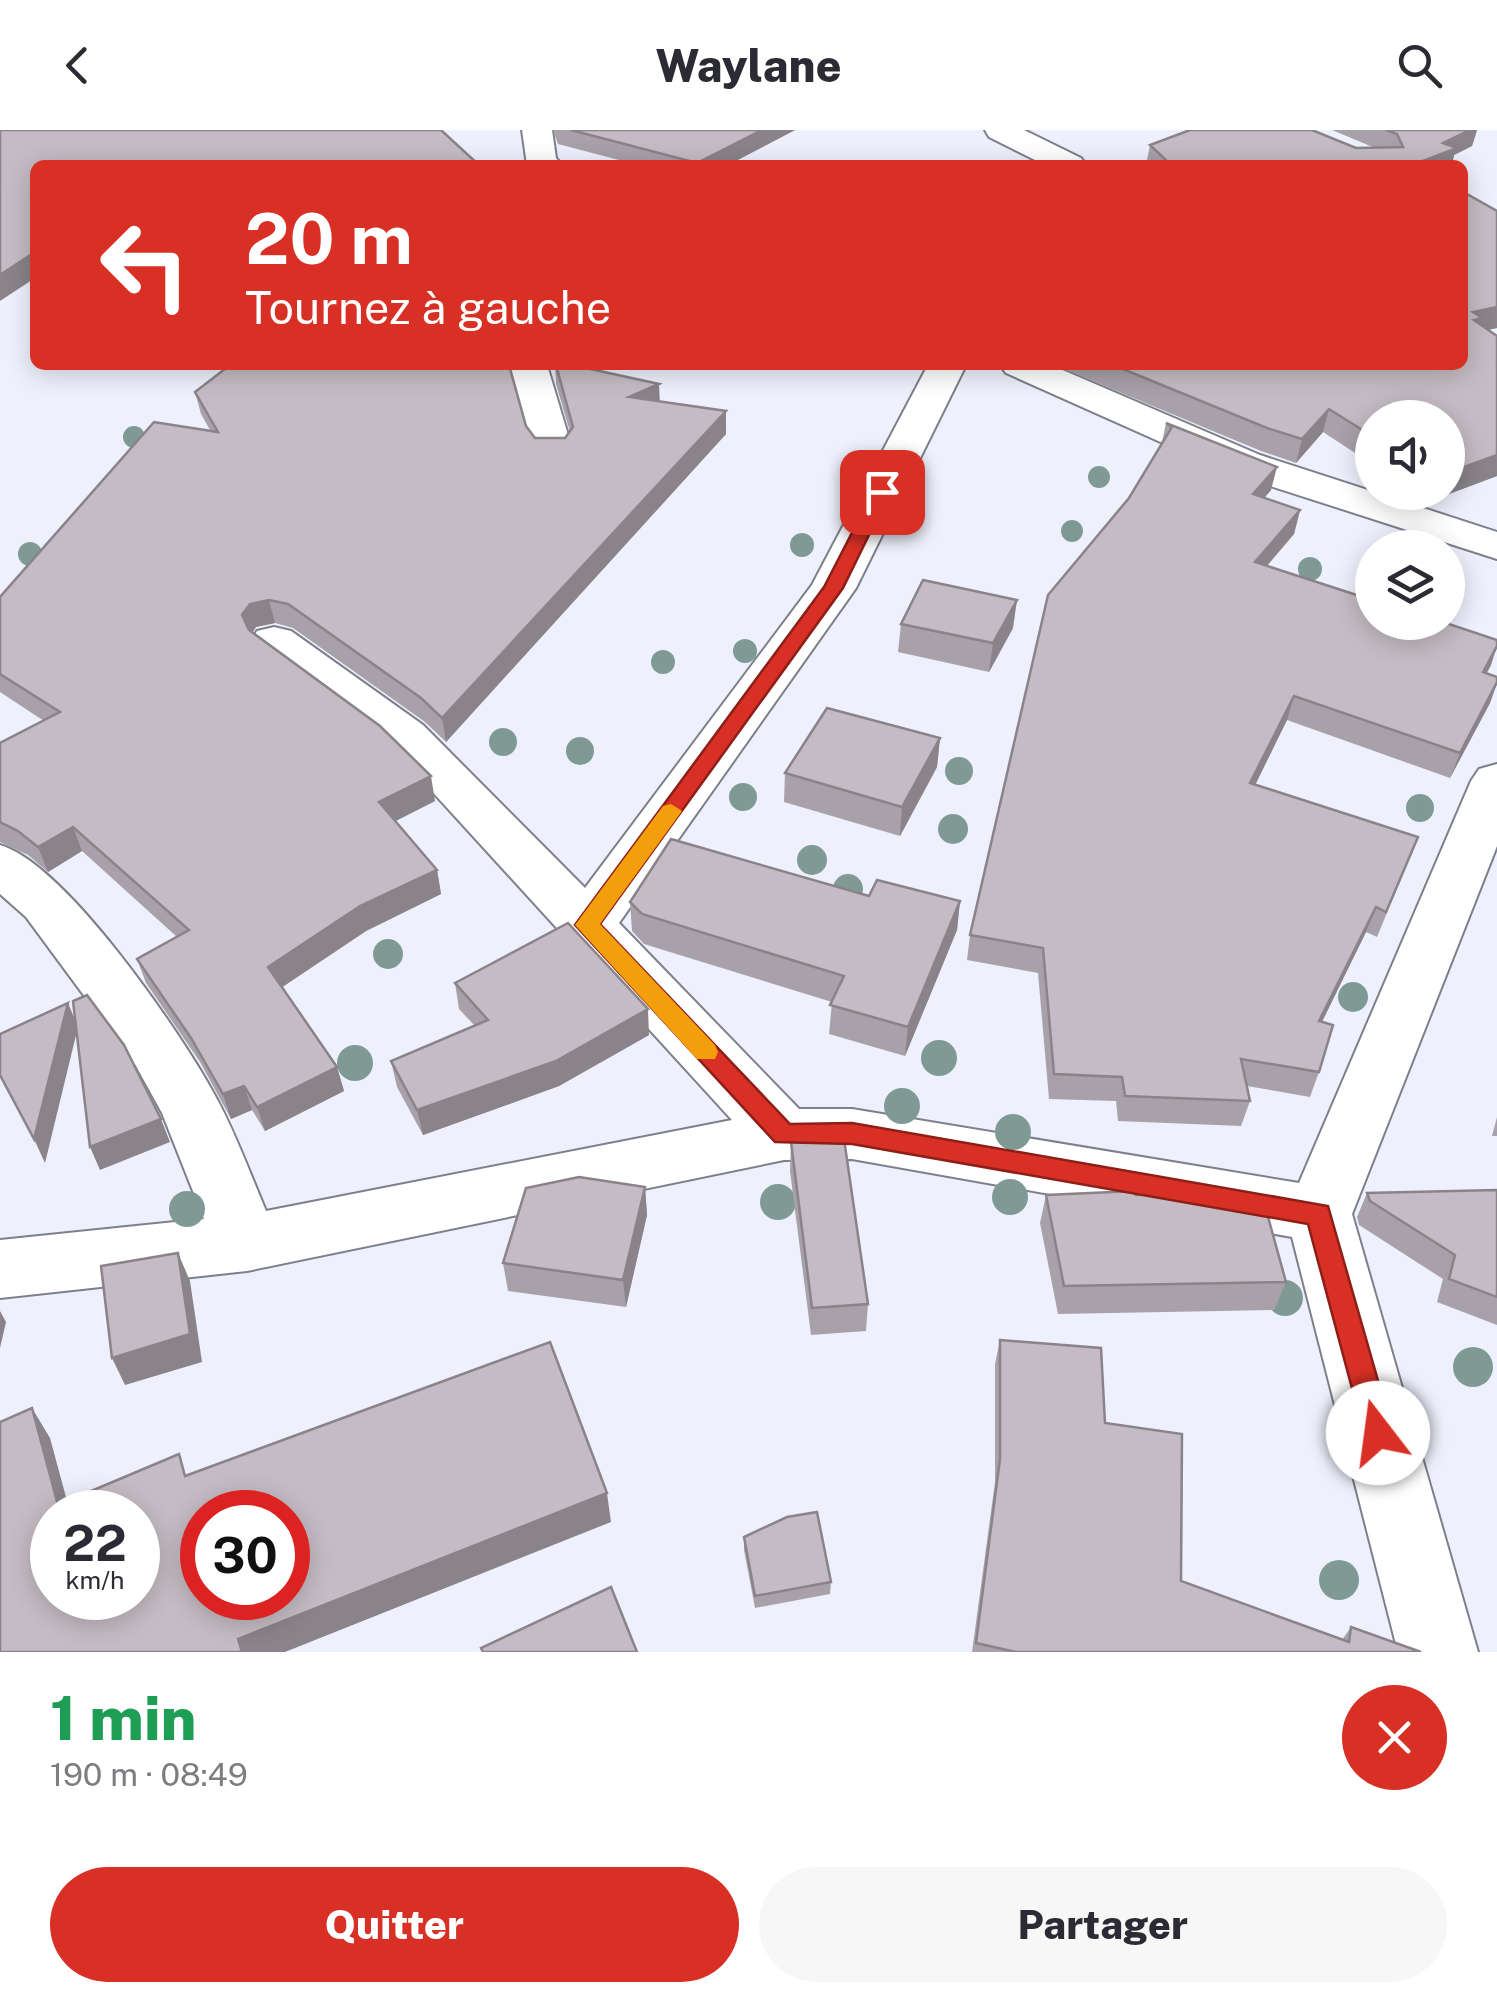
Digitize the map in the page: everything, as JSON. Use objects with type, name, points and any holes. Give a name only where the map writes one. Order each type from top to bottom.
[{"type":"street","points":[[537,130],[541,160]]},
{"type":"street","points":[[1000,130],[1060,160]]},
{"type":"street","points":[[529,370],[552,448]]},
{"type":"street","points":[[586,925],[833,588],[944,370]]},
{"type":"street","points":[[1030,370],[1245,464],[1497,546]]},
{"type":"street","points":[[274,641],[426,754],[784,1135]]},
{"type":"street","points":[[1438,1652],[1319,1214],[1497,781]]},
{"type":"street","points":[[0,864],[46,903],[158,1050],[191,1109],[247,1243]]},
{"type":"street","points":[[0,1269],[247,1243],[784,1135],[852,1134],[1319,1214]]},
{"type":"building","points":[[0,130],[441,130],[474,160],[30,160],[30,255],[0,275]]},
{"type":"building","points":[[571,130],[762,130],[703,160],[686,160]]},
{"type":"building","points":[[1190,130],[1312,130],[1356,148],[1403,147],[1397,134],[1386,130],[1470,130],[1443,143],[1457,148],[1426,160],[1166,160],[1150,145]]},
{"type":"building","points":[[1468,195],[1497,211],[1497,307],[1473,312],[1482,318],[1474,320],[1497,336],[1497,455],[1465,467],[1465,400],[1355,400],[1355,425],[1329,409],[1302,439],[1125,370],[1468,370]]},
{"type":"building","points":[[224,370],[510,370],[526,426],[535,438],[565,438],[573,427],[557,370],[595,370],[659,384],[629,397],[726,411],[442,718],[421,698],[288,604],[269,600],[250,604],[242,615],[249,630],[380,726],[431,776],[379,802],[437,870],[360,906],[268,967],[337,1067],[257,1107],[244,1086],[223,1094],[191,1038],[137,959],[189,930],[73,827],[38,847],[0,822],[0,743],[60,712],[0,674],[0,597],[154,422],[218,432],[195,392]]},
{"type":"building","points":[[1166,423],[1277,467],[1253,494],[1300,510],[1255,562],[1355,594],[1355,640],[1465,640],[1465,629],[1497,640],[1483,672],[1497,677],[1497,682],[1460,753],[1294,696],[1250,783],[1418,837],[1386,912],[1376,907],[1319,1021],[1333,1025],[1319,1072],[1241,1059],[1250,1101],[1125,1096],[1122,1077],[1054,1074],[1043,948],[970,935],[1048,595],[1129,498],[1172,427]]},
{"type":"building","points":[[923,580],[1017,600],[993,643],[901,624]]},
{"type":"building","points":[[827,708],[940,738],[902,807],[785,773]]},
{"type":"building","points":[[671,839],[869,896],[877,880],[960,901],[908,1027],[830,1005],[844,976],[642,914],[630,902]]},
{"type":"building","points":[[568,923],[648,1009],[556,1061],[417,1110],[391,1061],[488,1020],[455,983]]},
{"type":"building","points":[[87,995],[124,1045],[161,1119],[90,1147],[73,1001]]},
{"type":"building","points":[[68,1003],[34,1139],[0,1075],[0,1034]]},
{"type":"building","points":[[844,1139],[868,1304],[812,1308],[791,1142]]},
{"type":"building","points":[[579,1177],[645,1187],[623,1280],[503,1263],[526,1188]]},
{"type":"building","points":[[1497,1190],[1497,1297],[1449,1279],[1455,1255],[1370,1201],[1367,1193]]},
{"type":"building","points":[[1135,1191],[1136,1195],[1194,1194],[1265,1206],[1286,1282],[1064,1286],[1046,1195]]},
{"type":"building","points":[[178,1253],[190,1334],[112,1358],[101,1266]]},
{"type":"building","points":[[1000,1340],[1101,1348],[1105,1423],[1182,1434],[1181,1581],[1349,1642],[1351,1627],[1421,1652],[1016,1652],[976,1643],[1000,1459]]},
{"type":"building","points":[[550,1342],[607,1493],[310,1611],[310,1490],[180,1490],[180,1620],[286,1620],[238,1639],[242,1652],[0,1652],[0,1422],[32,1408],[54,1490],[30,1490],[30,1620],[160,1620],[160,1490],[94,1490],[179,1454],[185,1476]]},
{"type":"building","points":[[817,1512],[831,1582],[755,1596],[744,1537],[787,1517]]},
{"type":"building","points":[[611,1587],[637,1652],[483,1652],[481,1648]]},
{"type":"slow traffic","points":[[671,811],[586,925],[706,1052]]},
{"type":"route","points":[[882,492],[833,588],[586,925],[784,1135],[852,1134],[1319,1214],[1378,1433]]}]
